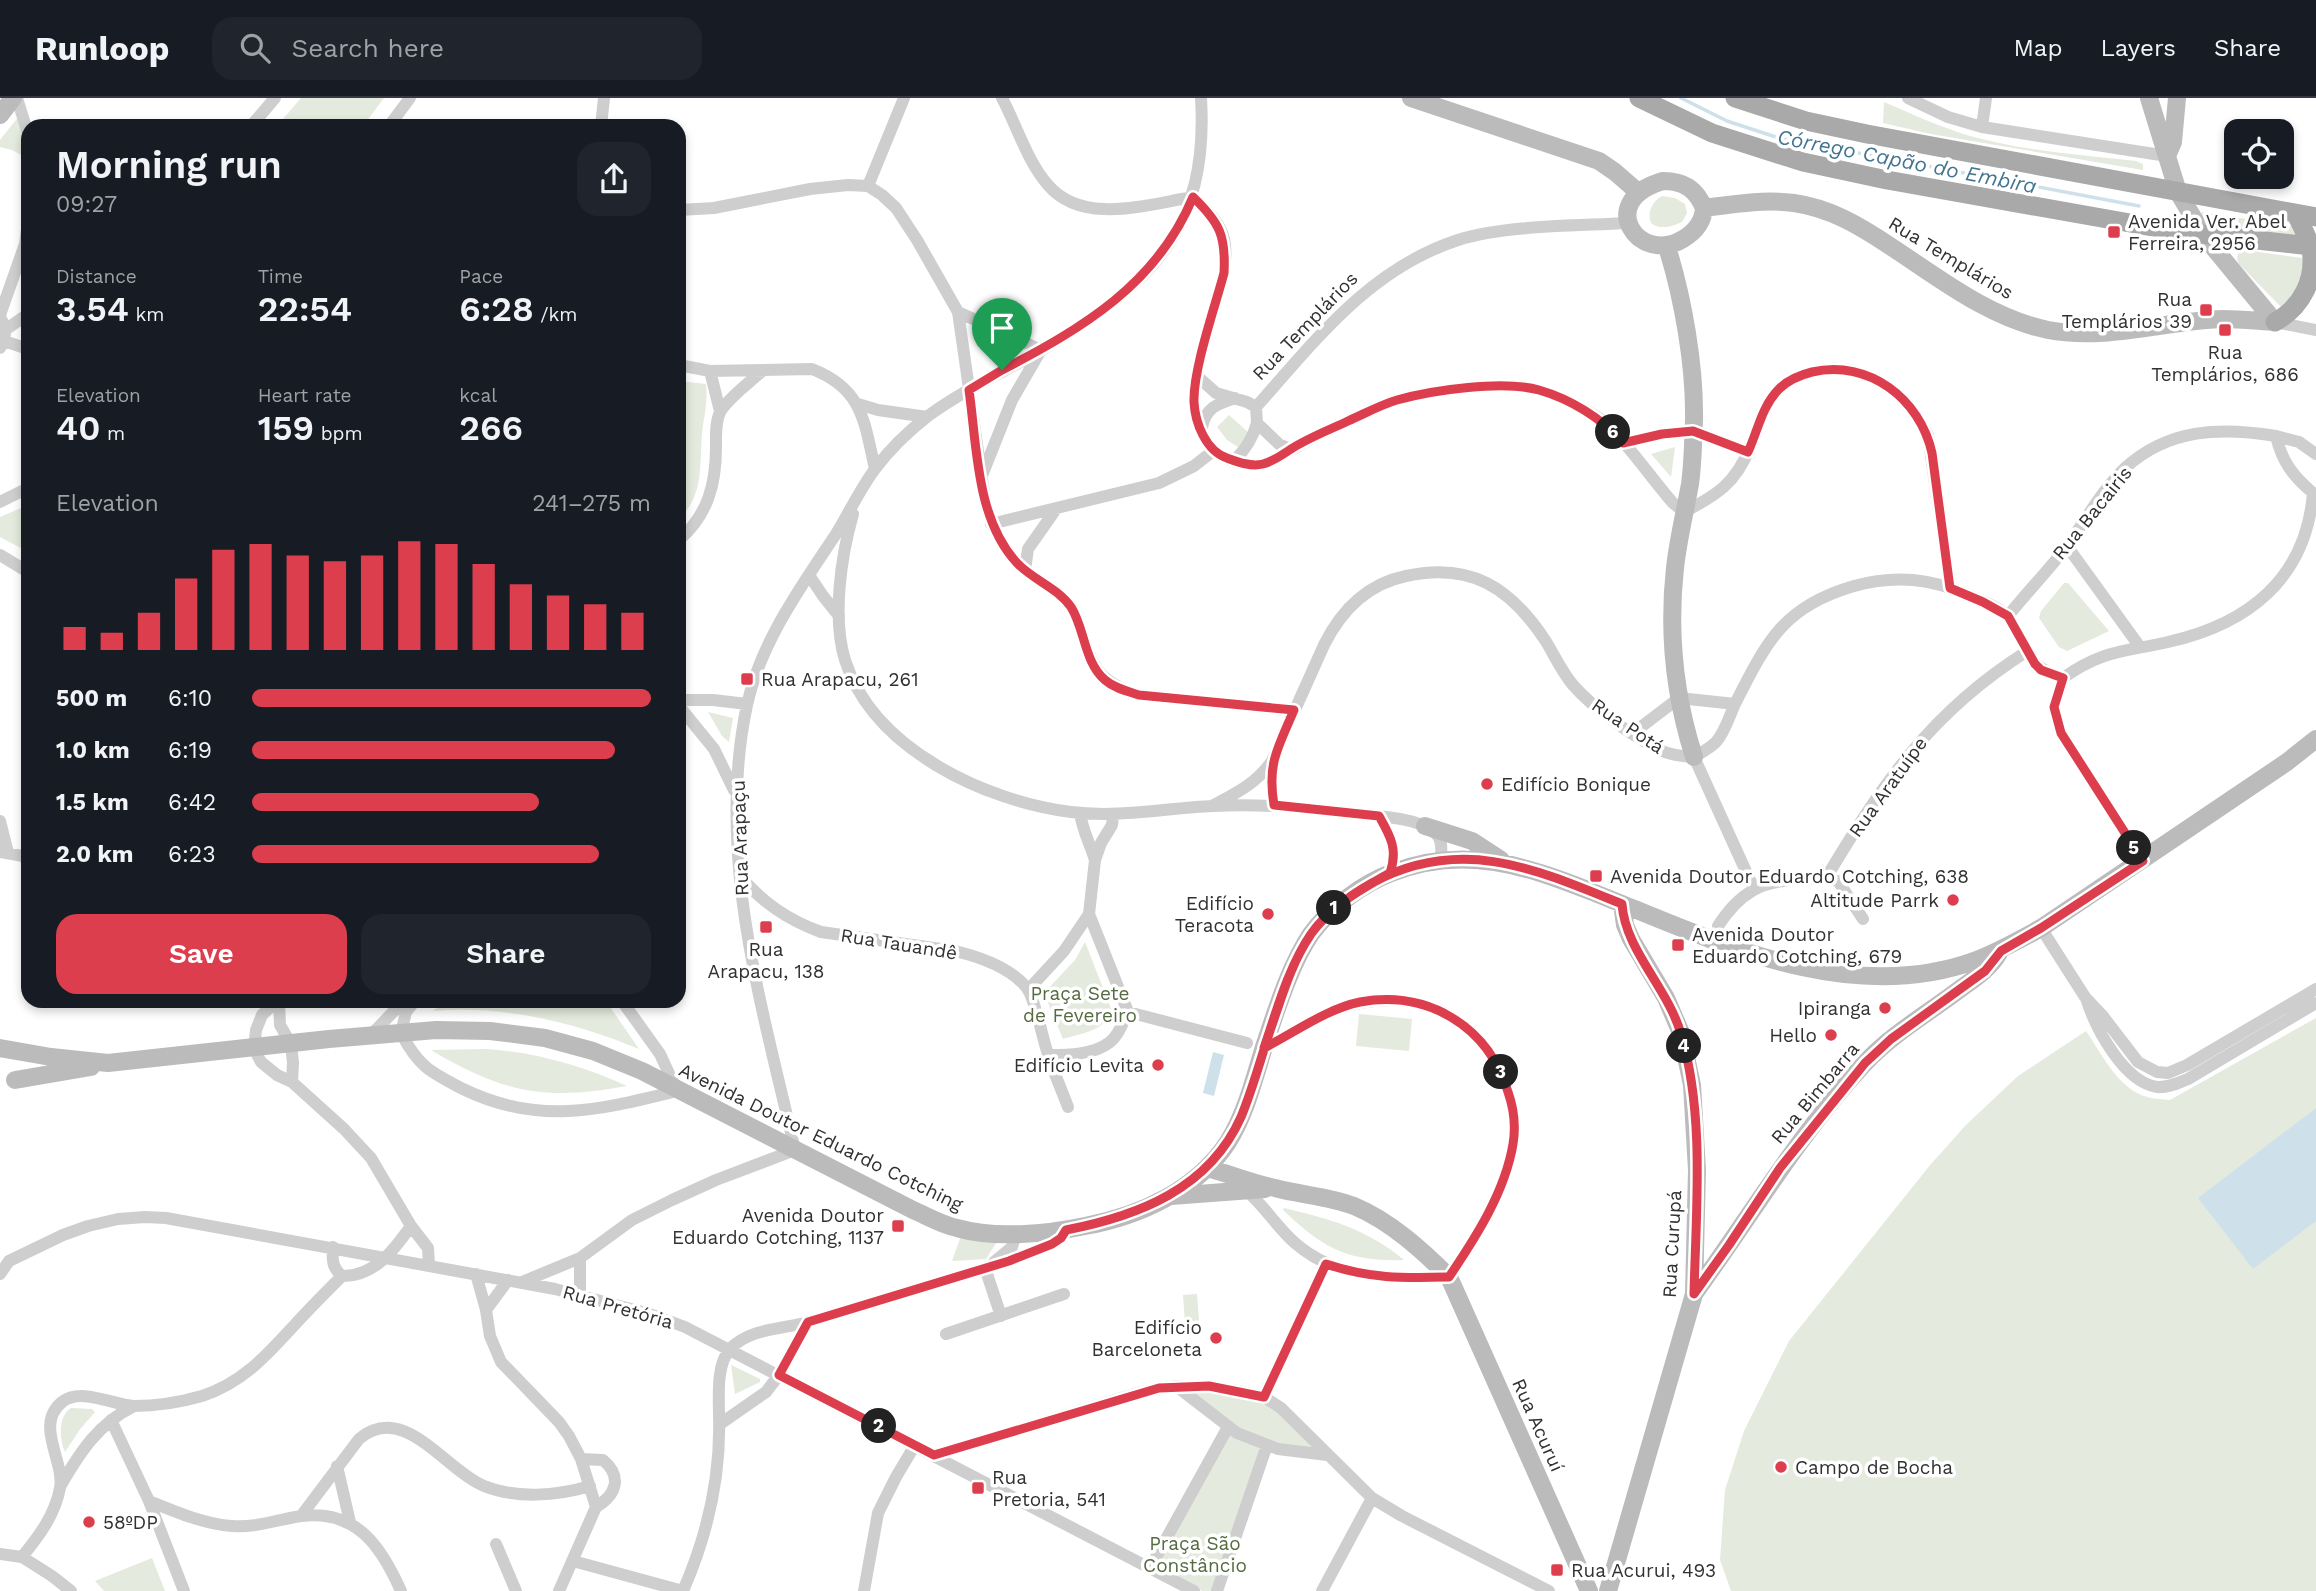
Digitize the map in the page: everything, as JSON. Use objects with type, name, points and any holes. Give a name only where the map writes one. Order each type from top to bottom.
[{"type":"main road","points":[[0,115],[15,98]]},
{"type":"main road","points":[[1411,98],[1599,161],[1638,192]]},
{"type":"main road","points":[[1639,98],[1742,145],[1803,162],[1887,180],[2204,236],[2313,245]]},
{"type":"main road","points":[[1735,98],[1806,121],[1867,134],[2178,192],[2215,200],[2306,215],[2313,245],[2312,273],[2307,290],[2297,306],[2275,322],[2204,236],[2178,192],[2151,98],[2167,98]]},
{"type":"main road","points":[[2167,156],[2173,142],[2177,98]]},
{"type":"main road","points":[[2157,123],[2166,125],[2175,121]]},
{"type":"main road","points":[[1663,181],[1674,181],[1692,189],[1704,208],[1699,226],[1667,247],[1645,241],[1634,233],[1627,223],[1628,208],[1638,192],[1663,181]]},
{"type":"main road","points":[[2190,213],[2195,204],[2215,200]]},
{"type":"main road","name":"Rua Templários","points":[[1704,208],[1764,201],[1795,203],[1837,215],[1976,301],[2024,323],[2050,330],[2098,332],[2222,319],[2275,322]]},
{"type":"main road","points":[[1667,247],[1678,282],[1693,388],[1690,483],[1675,569],[1673,614],[1679,698],[1694,757]]},
{"type":"main road","points":[[2222,319],[2242,313],[2247,306],[2248,289]]},
{"type":"main road","name":"Avenida Doutor Eduardo Cotching","points":[[0,1048],[108,1063],[436,1030],[490,1031],[545,1038],[593,1051],[642,1072],[913,1210],[957,1228],[1017,1233],[1066,1230],[1125,1215],[1171,1196],[1207,1168],[1227,1143],[1240,1119],[1253,1085],[1256,1045],[1311,934],[1334,909],[1359,890],[1390,873],[1441,860],[1465,858],[1504,862],[1551,875],[1760,956],[1824,972],[1854,976],[1904,976],[1971,962],[2001,951],[2041,928],[2143,861],[2316,739]]},
{"type":"main road","name":"Avenida Doutor Eduardo Cotching","points":[[2287,762],[2316,750]]},
{"type":"main road","points":[[1425,826],[1472,841],[1504,862]]},
{"type":"main road","name":"Rua Curupá","points":[[1608,1591],[1694,1294],[1697,1170],[1692,1085],[1681,1033],[1667,998],[1631,939],[1625,925],[1622,904]]},
{"type":"main road","name":"Rua Bimbarra","points":[[1694,1294],[1780,1168],[1865,1063],[1891,1039],[1985,971],[2001,951]]},
{"type":"main road","points":[[8,1083],[25,1072],[28,1066],[24,1053]]},
{"type":"main road","points":[[8,1083],[108,1063]]},
{"type":"main road","points":[[1207,1168],[1276,1189],[1320,1196],[1356,1207],[1394,1229],[1449,1277]]},
{"type":"main road","points":[[1171,1196],[1276,1189]]},
{"type":"main road","points":[[1695,1238],[1704,1252],[1712,1255],[1724,1252]]},
{"type":"main road","name":"Rua Acuruí","points":[[1449,1277],[1589,1591]]},
{"type":"street","points":[[15,98],[23,119]]},
{"type":"street","points":[[257,119],[275,98]]},
{"type":"street","points":[[394,119],[410,98]]},
{"type":"street","points":[[602,119],[604,98]]},
{"type":"street","points":[[868,186],[904,98]]},
{"type":"street","points":[[1002,98],[1033,163],[1046,184],[1058,195],[1076,205],[1097,209],[1131,207],[1193,197],[1219,226],[1224,240],[1224,273],[1197,376],[1194,400],[1201,429],[1213,451],[1234,461],[1261,465],[1396,401],[1443,390],[1494,387],[1538,390],[1599,418],[1673,503],[1684,512],[1724,489],[1733,478],[1748,452],[1767,404],[1787,382],[1825,369],[1853,369],[1884,383],[1901,397],[1918,417],[1928,435],[1950,588]]},
{"type":"street","name":"Rua Arapaçu","points":[[795,1150],[744,922],[735,791],[747,704],[771,637],[875,469],[927,417],[1041,350],[1104,308],[1136,283],[1168,247],[1182,224],[1193,197],[1201,162],[1201,98]]},
{"type":"street","points":[[1908,98],[1948,117],[1982,127],[2167,156]]},
{"type":"street","points":[[1982,127],[1986,98]]},
{"type":"street","points":[[686,209],[714,208],[810,189],[848,185],[868,186],[882,195],[896,208],[918,240],[958,312],[981,477],[991,524],[1004,547],[1025,570],[1068,603],[1075,613],[1093,665],[1104,679],[1139,695],[1294,710]]},
{"type":"street","name":"Rua Templários","points":[[1256,407],[1346,308],[1383,277],[1419,255],[1460,240],[1510,231],[1627,223]]},
{"type":"street","points":[[3,340],[0,316],[21,253]]},
{"type":"street","points":[[958,312],[1041,350],[1012,400],[981,477]]},
{"type":"street","points":[[3,340],[21,321]]},
{"type":"street","points":[[2275,322],[2316,330]]},
{"type":"street","points":[[3,340],[21,346]]},
{"type":"street","points":[[686,366],[710,371],[812,369],[840,384],[859,404],[878,410],[927,417]]},
{"type":"street","points":[[686,533],[699,520],[714,483],[720,411],[710,371]]},
{"type":"street","points":[[720,411],[762,371]]},
{"type":"street","points":[[1197,376],[1216,393],[1256,407],[1257,423],[1253,437],[1244,452],[1234,461]]},
{"type":"street","points":[[1201,429],[1203,416],[1235,398]]},
{"type":"street","points":[[859,404],[875,469]]},
{"type":"street","points":[[1257,423],[1280,445],[1291,449]]},
{"type":"street","points":[[1623,443],[1662,434],[1693,431],[1748,452]]},
{"type":"street","name":"Rua Bacairis","points":[[2008,616],[2067,546],[2125,469],[2162,443],[2211,431],[2249,431],[2299,442],[2316,454]]},
{"type":"street","points":[[2143,861],[2061,733],[2054,707],[2063,678],[2093,659],[2218,628],[2246,612],[2270,591],[2296,558],[2306,534],[2314,489],[2288,469],[2276,436]]},
{"type":"street","points":[[991,524],[1159,482],[1194,466],[1213,451]]},
{"type":"street","points":[[0,502],[21,492]]},
{"type":"street","points":[[856,503],[844,560],[839,616],[844,658],[853,681],[876,717],[891,731],[958,778],[978,788],[1034,806],[1080,813],[1113,815],[1212,806],[1274,805],[1379,816],[1425,826],[1440,839],[1441,860]]},
{"type":"street","points":[[1025,570],[1028,550],[1056,509]]},
{"type":"street","points":[[2067,546],[2140,647]]},
{"type":"street","points":[[0,555],[21,568]]},
{"type":"street","name":"Rua Potá","points":[[1212,806],[1248,786],[1264,773],[1333,628],[1348,609],[1366,592],[1394,578],[1425,572],[1458,572],[1483,580],[1507,595],[1526,614],[1573,685],[1658,750],[1694,757]]},
{"type":"street","points":[[810,575],[822,596],[839,616]]},
{"type":"street","points":[[1754,889],[1694,757],[1715,743],[1722,733],[1766,644],[1783,624],[1806,606],[1828,593],[1870,581],[1898,578],[1950,588],[2008,616],[2026,652],[2041,670],[2063,678]]},
{"type":"street","name":"Rua Aratuípe","points":[[1826,878],[1887,783],[1924,735],[1961,699],[2026,652]]},
{"type":"street","points":[[1633,733],[1679,698],[1735,704]]},
{"type":"street","points":[[686,700],[747,704]]},
{"type":"street","points":[[686,715],[714,749],[735,791]]},
{"type":"street","name":"Rua Potá","points":[[1272,761],[1274,805]]},
{"type":"street","points":[[1080,813],[1082,828],[1087,833],[1095,860]]},
{"type":"street","points":[[1068,1107],[1048,1055],[1028,990],[1064,951],[1089,914],[1095,860],[1112,825],[1113,815]]},
{"type":"street","points":[[1379,816],[1394,845],[1390,873]]},
{"type":"street","points":[[0,821],[4,852]]},
{"type":"street","points":[[1087,833],[1106,833]]},
{"type":"street","name":"Rua Tauandê","points":[[739,875],[756,895],[800,925],[821,932],[976,956],[999,966],[1028,990]]},
{"type":"street","points":[[1718,926],[1726,913],[1754,889],[1799,880],[1826,878],[1838,881],[1863,919]]},
{"type":"street","points":[[1089,914],[1128,1012]]},
{"type":"street","points":[[2041,928],[2085,998],[2093,1020],[2117,1058],[2134,1076],[2144,1083],[2158,1087],[2174,1085],[2188,1079],[2316,1003]]},
{"type":"street","points":[[2085,998],[2102,1015],[2138,1062],[2148,1069],[2168,1073],[2187,1065],[2316,989]]},
{"type":"street","points":[[1128,1012],[1256,1045],[1331,1012],[1359,1003],[1395,1000],[1431,1006],[1480,1039],[1493,1056],[1504,1078],[1515,1132],[1505,1175],[1475,1237],[1449,1277],[1395,1279],[1364,1275],[1326,1264],[1293,1242],[1247,1191]]},
{"type":"street","points":[[270,1008],[262,1015],[256,1030],[254,1049],[261,1062],[292,1083],[344,1129],[371,1158],[411,1226],[428,1248],[429,1265]]},
{"type":"street","points":[[279,1008],[280,1025],[291,1044],[292,1083]]},
{"type":"street","points":[[371,1035],[399,1008]]},
{"type":"street","points":[[409,1008],[401,1033],[408,1047],[430,1072],[475,1095],[515,1108],[551,1113],[590,1111],[677,1091],[660,1054],[627,1008]]},
{"type":"street","points":[[1048,1055],[1069,1055],[1099,1048],[1110,1042],[1128,1012]]},
{"type":"street","points":[[522,1282],[559,1269],[580,1258],[632,1220],[716,1180],[795,1150]]},
{"type":"street","name":"Rua Pretória","points":[[0,1274],[5,1261],[62,1234],[118,1219],[145,1217],[174,1219],[333,1247],[580,1295],[650,1314],[685,1327],[1194,1591]]},
{"type":"street","points":[[61,1485],[51,1418],[64,1400],[75,1396],[134,1406],[170,1404],[228,1386],[247,1374],[342,1276],[351,1276],[371,1269],[386,1257],[411,1226]]},
{"type":"street","points":[[573,1561],[683,1591],[706,1528],[715,1482],[722,1364],[730,1350],[748,1337],[765,1330],[808,1322],[985,1268],[1052,1244],[1061,1238],[1066,1230]]},
{"type":"street","points":[[985,1268],[1012,1247],[1017,1233]]},
{"type":"street","points":[[333,1247],[333,1265],[342,1276]]},
{"type":"street","points":[[580,1258],[580,1295]]},
{"type":"street","points":[[1264,1397],[1326,1264]]},
{"type":"street","points":[[985,1268],[1001,1316]]},
{"type":"street","points":[[476,1274],[490,1336],[501,1362],[559,1422],[581,1459],[596,1507]]},
{"type":"street","points":[[486,1310],[508,1280]]},
{"type":"street","points":[[946,1334],[1064,1294]]},
{"type":"street","points":[[720,1423],[766,1391],[779,1375],[808,1322]]},
{"type":"street","points":[[1176,1386],[1237,1433],[1278,1449],[1327,1455]]},
{"type":"street","points":[[934,1455],[1138,1393],[1176,1386],[1209,1386],[1264,1397],[1281,1408],[1372,1498],[1549,1591]]},
{"type":"street","points":[[22,1557],[43,1531],[61,1485],[78,1454],[111,1420],[134,1406]]},
{"type":"street","points":[[111,1420],[149,1502],[184,1591]]},
{"type":"street","points":[[301,1516],[337,1466],[369,1431],[388,1427],[413,1436],[481,1485],[505,1493],[547,1494],[590,1486]]},
{"type":"street","points":[[1150,1568],[1228,1427]]},
{"type":"street","points":[[1217,1591],[1266,1444]]},
{"type":"street","points":[[864,1591],[878,1513],[915,1445]]},
{"type":"street","points":[[559,1591],[596,1507],[608,1500],[615,1483],[613,1473],[603,1460],[581,1459]]},
{"type":"street","points":[[337,1466],[349,1522]]},
{"type":"street","points":[[1322,1591],[1372,1498]]},
{"type":"street","points":[[149,1502],[178,1513],[232,1526],[276,1522],[301,1516],[318,1516],[349,1522],[374,1543],[401,1591]]},
{"type":"street","points":[[496,1544],[516,1591]]},
{"type":"street","points":[[0,1554],[22,1557],[71,1591]]},
{"type":"green space","points":[[301,98],[384,98],[368,119],[283,119]]},
{"type":"green space","points":[[1884,102],[1970,136],[2032,149],[2136,161],[2143,164],[2143,170],[1931,134],[1883,123]]},
{"type":"green space","points":[[19,116],[21,155],[0,147],[0,140]]},
{"type":"green space","points":[[1662,196],[1675,198],[1685,204],[1687,213],[1682,222],[1666,227],[1651,223],[1651,208]]},
{"type":"green space","points":[[2202,212],[2291,226],[2297,239],[2212,231],[2199,218]]},
{"type":"green space","points":[[2244,250],[2302,258],[2305,264],[2301,290],[2281,307],[2239,264],[2238,253]]},
{"type":"green space","points":[[686,382],[706,384],[699,479],[693,500],[687,509]]},
{"type":"green space","points":[[1229,415],[1249,433],[1238,447],[1227,440],[1217,427]]},
{"type":"green space","points":[[1675,447],[1671,477],[1651,454]]},
{"type":"green space","points":[[21,508],[21,548],[0,537],[0,517]]},
{"type":"green space","points":[[2064,583],[2068,583],[2109,631],[2067,651],[2059,647],[2039,618],[2041,611]]},
{"type":"green space","points":[[708,712],[733,718],[729,742],[722,736]]},
{"type":"green space","name":"Praça Sete de Fevereiro","points":[[1085,942],[1112,1011],[1098,1028],[1063,1039],[1044,993],[1075,960]]},
{"type":"green space","points":[[437,1008],[611,1008],[639,1049],[589,1031],[512,1013],[433,1011]]},
{"type":"green space","points":[[1359,1014],[1412,1019],[1409,1051],[1356,1046]]},
{"type":"green space","points":[[2316,1018],[2316,1591],[1731,1591],[1720,1560],[1725,1490],[1744,1431],[1789,1341],[1931,1164],[1966,1125],[2018,1076],[2086,1031],[2127,1087],[2147,1097],[2170,1100]]},
{"type":"green space","points":[[486,1049],[558,1061],[627,1086],[572,1093],[525,1090],[480,1076],[431,1050]]},
{"type":"green space","points":[[1284,1208],[1347,1226],[1377,1241],[1404,1260],[1367,1258],[1337,1250],[1311,1234],[1283,1210]]},
{"type":"green space","points":[[961,1236],[998,1240],[986,1259],[952,1261]]},
{"type":"green space","points":[[1197,1294],[1199,1321],[1185,1322],[1183,1295]]},
{"type":"green space","points":[[731,1365],[760,1379],[760,1382],[735,1394]]},
{"type":"green space","points":[[1180,1387],[1209,1387],[1270,1403],[1322,1453],[1277,1447],[1238,1432]]},
{"type":"green space","points":[[71,1408],[92,1409],[95,1412],[65,1452],[61,1428],[64,1416]]},
{"type":"green space","name":"Praça São Constâncio","points":[[1227,1430],[1264,1446],[1213,1591],[1202,1591],[1155,1566]]},
{"type":"green space","points":[[152,1558],[165,1591],[104,1591],[95,1581]]},
{"type":"water","points":[[1213,1052],[1224,1055],[1214,1096],[1203,1093]]},
{"type":"water","points":[[2316,1108],[2316,1221],[2253,1269],[2198,1198]]},
{"type":"waterway","name":"Córrego Capão do Embira","points":[[1681,98],[1727,121],[1779,138],[2139,206]]},
{"type":"place","name":"Avenida Ver. Abel Ferreira, 2956","points":[[2114,232]]},
{"type":"place","name":"Rua Templários 39","points":[[2206,310]]},
{"type":"place","name":"Rua Templários, 686","points":[[2225,330]]},
{"type":"place","name":"Rua Arapacu, 261","points":[[747,679]]},
{"type":"place","name":"Edifício Bonique","points":[[1487,784]]},
{"type":"place","name":"Avenida Doutor Eduardo Cotching, 638","points":[[1596,876]]},
{"type":"place","name":"Altitude Parrk","points":[[1953,900]]},
{"type":"place","name":"Edifício Teracota","points":[[1268,914]]},
{"type":"place","name":"Rua Arapacu, 138","points":[[766,927]]},
{"type":"place","name":"Avenida Doutor Eduardo Cotching, 679","points":[[1678,945]]},
{"type":"place","name":"Ipiranga","points":[[1885,1008]]},
{"type":"place","name":"Hello","points":[[1831,1035]]},
{"type":"place","name":"Edifício Levita","points":[[1158,1065]]},
{"type":"place","name":"Avenida Doutor Eduardo Cotching, 1137","points":[[898,1226]]},
{"type":"place","name":"Edifício Barceloneta","points":[[1216,1338]]},
{"type":"place","name":"Campo de Bocha","points":[[1781,1467]]},
{"type":"place","name":"Rua Pretoria, 541","points":[[978,1488]]},
{"type":"place","name":"58ºDP","points":[[89,1522]]},
{"type":"place","name":"Rua Acurui, 493","points":[[1557,1570]]},
{"type":"route","points":[[1002,370],[969,390],[976,447],[990,521],[1004,547],[1017,563],[1068,603],[1075,613],[1093,665],[1104,679],[1139,695],[1294,710],[1272,761],[1274,805],[1379,816],[1394,845],[1394,859],[1390,873],[1359,890],[1334,909],[1311,934],[1284,990],[1264,1048],[1253,1085],[1240,1119],[1227,1143],[1207,1168],[1181,1189],[1157,1203],[1125,1215],[1066,1230],[1061,1238],[1052,1244],[1009,1261],[808,1322],[779,1375],[934,1455],[1159,1388],[1209,1386],[1264,1397],[1326,1264],[1364,1275],[1395,1279],[1449,1277],[1493,1203],[1505,1175],[1515,1132],[1504,1078],[1493,1056],[1480,1039],[1431,1006],[1395,1000],[1359,1003],[1331,1012],[1264,1048],[1284,990],[1302,951],[1311,934],[1334,909],[1359,890],[1374,882],[1390,873],[1441,860],[1465,858],[1504,862],[1551,875],[1622,904],[1622,914],[1631,939],[1667,998],[1681,1033],[1692,1085],[1697,1170],[1694,1294],[1780,1168],[1865,1063],[1891,1039],[1985,971],[2001,951],[2143,861],[2061,733],[2054,707],[2063,678],[2041,670],[2035,664],[2008,616],[1950,588],[1932,453],[1928,435],[1918,417],[1901,397],[1884,383],[1853,369],[1825,369],[1787,382],[1767,404],[1748,452],[1693,431],[1662,434],[1623,443],[1599,418],[1538,390],[1494,387],[1443,390],[1396,401],[1315,436],[1280,458],[1261,465],[1242,463],[1213,451],[1204,438],[1195,412],[1197,376],[1224,273],[1225,256],[1224,240],[1219,226],[1193,197],[1182,224],[1168,247],[1136,283],[1041,350],[1002,370]]}]
